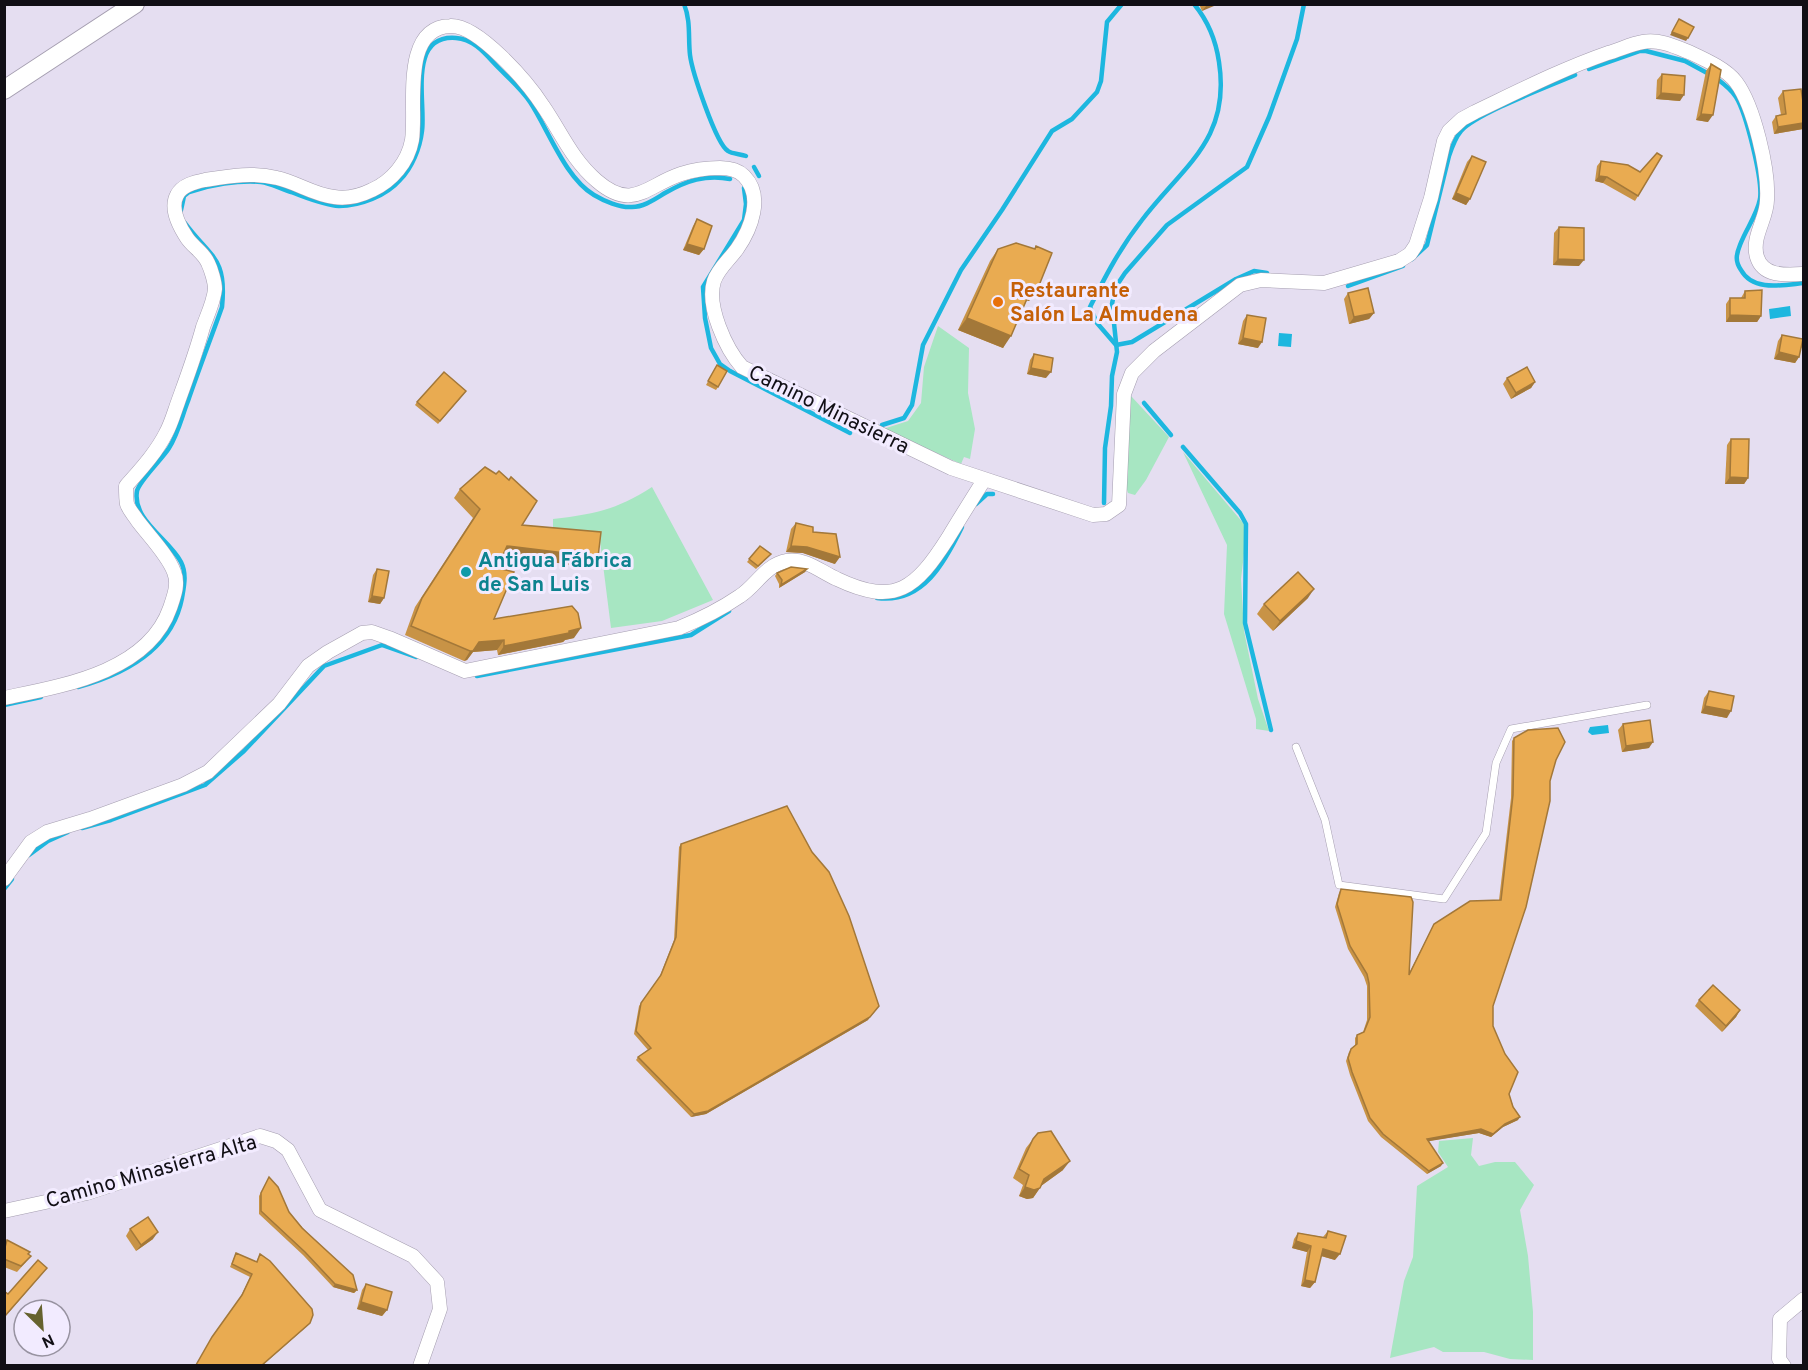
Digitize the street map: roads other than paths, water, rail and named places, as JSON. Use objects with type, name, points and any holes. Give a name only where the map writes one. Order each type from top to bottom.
[{"type":"main road","points":[[4,90],[135,4]]},
{"type":"street","name":"Camino Minasierra","points":[[4,698],[45,689],[111,668],[143,648],[156,634],[167,616],[176,589],[174,573],[127,506],[126,486],[166,433],[193,360],[215,288],[207,261],[186,237],[174,212],[174,198],[181,189],[194,182],[241,174],[277,178],[330,197],[360,195],[390,180],[412,142],[411,82],[423,42],[432,32],[445,26],[457,26],[471,31],[488,44],[536,96],[578,163],[610,190],[624,195],[637,195],[648,192],[682,173],[700,170],[732,169],[743,174],[755,191],[748,230],[713,284],[717,320],[723,338],[742,367],[951,468],[1093,515],[1106,514],[1119,505],[1124,394],[1131,373],[1154,351],[1240,285],[1261,280],[1324,283],[1400,261],[1410,254],[1416,245],[1431,198],[1444,141],[1449,131],[1462,119],[1576,64],[1644,42],[1660,42],[1673,45],[1707,61],[1730,76],[1737,83],[1753,119],[1767,169],[1768,202],[1757,235],[1757,258],[1766,271],[1774,274],[1803,274]]},
{"type":"street","points":[[4,879],[31,842],[47,832],[172,789],[208,772],[279,704],[308,666],[362,633],[372,632],[389,638],[465,671],[679,628],[742,595],[770,567],[789,561],[806,563],[860,589],[878,592],[901,589],[930,567],[984,480]]},
{"type":"street","name":"Camino Minasierra Alta","points":[[4,1211],[87,1193],[260,1136],[276,1141],[288,1150],[320,1210],[413,1256],[437,1282],[440,1310],[420,1365]]},
{"type":"street","points":[[1784,1365],[1779,1359],[1780,1319],[1803,1299]]},
{"type":"lane","points":[[1296,747],[1324,820],[1339,885],[1444,899],[1486,833],[1496,763],[1511,729],[1647,705]]},
{"type":"water","points":[[1790,306],[1791,316],[1770,319],[1769,309]]},
{"type":"water","points":[[1279,333],[1292,334],[1291,347],[1278,346]]},
{"type":"water","points":[[1608,725],[1609,733],[1592,735],[1588,732],[1590,727]]},
{"type":"waterway","points":[[684,4],[692,63],[711,122],[728,151],[746,156]]},
{"type":"waterway","points":[[882,425],[904,418],[912,405],[923,345],[961,270],[1052,131],[1072,119],[1097,92],[1101,81],[1107,22],[1122,4]]},
{"type":"waterway","points":[[1194,4],[1207,24],[1218,54],[1221,89],[1218,112],[1211,132],[1200,150],[1134,230],[1090,307],[1097,323],[1116,345],[1132,342],[1236,279],[1254,271],[1267,273]]},
{"type":"waterway","points":[[1104,503],[1105,448],[1111,406],[1112,376],[1117,352],[1112,304],[1115,288],[1125,273],[1167,225],[1247,167],[1269,117],[1297,39],[1304,4]]},
{"type":"waterway","points":[[181,210],[184,196],[189,192],[234,182],[264,183],[339,206],[364,202],[388,191],[408,170],[419,144],[423,119],[422,72],[425,58],[431,47],[441,40],[456,38],[477,46],[522,91],[574,177],[584,187],[607,202],[636,207],[696,180],[713,177],[730,179]]},
{"type":"waterway","points":[[1589,69],[1640,51],[1646,51],[1685,61],[1709,74]]},
{"type":"waterway","points":[[1412,259],[1427,245],[1449,156],[1461,131],[1498,108],[1575,75]]},
{"type":"waterway","points":[[1716,78],[1732,92],[1740,105],[1753,147],[1759,177],[1760,199],[1742,239],[1737,258],[1738,264],[1746,277],[1753,282],[1769,286],[1804,283]]},
{"type":"waterway","points":[[754,167],[759,176]]},
{"type":"waterway","points":[[744,188],[746,204],[744,220],[703,287],[705,318],[711,348],[720,364],[730,371],[850,433]]},
{"type":"waterway","points":[[78,687],[96,682],[129,667],[157,646],[177,616],[182,598],[183,566],[140,511],[137,491],[175,437],[222,307],[223,290],[219,268],[215,259],[185,223]]},
{"type":"waterway","points":[[1348,286],[1403,266]]},
{"type":"waterway","points":[[1144,403],[1171,435]]},
{"type":"waterway","points":[[1183,447],[1240,513],[1246,524],[1245,623],[1271,730]]},
{"type":"waterway","points":[[976,504],[987,494],[993,494]]},
{"type":"waterway","points":[[877,598],[893,598],[920,587],[940,566],[962,527]]},
{"type":"waterway","points":[[477,676],[691,635],[729,611]]},
{"type":"waterway","points":[[82,828],[111,820],[205,785],[244,751],[324,666],[382,645],[416,657]]},
{"type":"waterway","points":[[4,705],[41,697]]},
{"type":"waterway","points":[[29,855],[48,841],[68,832]]},
{"type":"waterway","points":[[4,889],[12,879]]},
{"type":"place","name":"Restaurante Salón La Almudena","points":[[998,302]]},
{"type":"place","name":"Antigua Fábrica de San Luis","points":[[466,572]]}]
